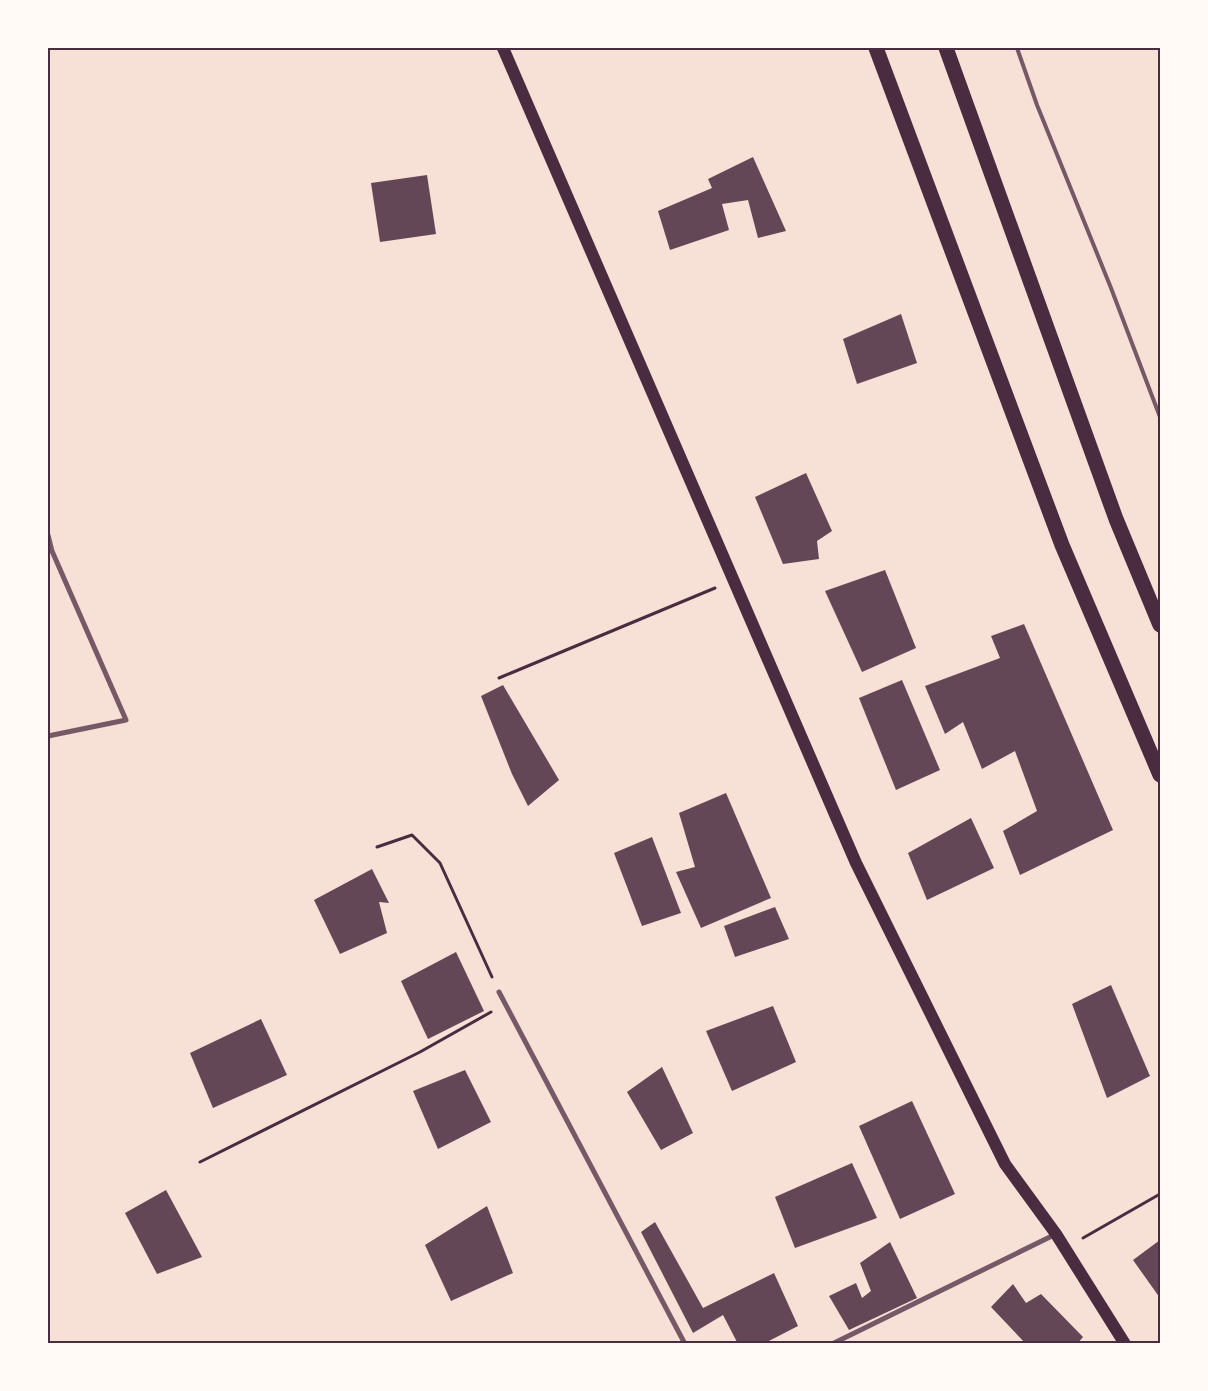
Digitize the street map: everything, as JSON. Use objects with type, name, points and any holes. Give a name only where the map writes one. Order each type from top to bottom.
[{"type":"highway","points":[[876,48],[1062,545],[1160,775]]},
{"type":"highway","points":[[946,48],[1116,519],[1160,625]]},
{"type":"main road","points":[[503,48],[856,864],[1005,1164],[1056,1234],[1125,1344]]},
{"type":"street","points":[[48,535],[52,551],[126,720],[48,736]]},
{"type":"street","points":[[499,992],[684,1344]]},
{"type":"street","points":[[832,1344],[1056,1234]]},
{"type":"lane","points":[[1017,48],[1037,106],[1111,288],[1160,417]]},
{"type":"path","points":[[499,678],[734,581]]},
{"type":"path","points":[[377,847],[412,835],[440,863],[499,992]]},
{"type":"path","points":[[200,1162],[420,1052],[506,1004]]},
{"type":"path","points":[[1064,1248],[1160,1194]]},
{"type":"building","points":[[753,157],[786,231],[758,238],[748,200],[722,204],[729,230],[670,250],[658,211],[712,188],[708,179]]},
{"type":"building","points":[[427,175],[436,234],[380,242],[371,183]]},
{"type":"building","points":[[901,314],[917,363],[857,384],[843,339]]},
{"type":"building","points":[[806,473],[832,531],[817,541],[819,559],[783,564],[755,497]]},
{"type":"building","points":[[885,570],[916,648],[862,672],[825,591]]},
{"type":"building","points":[[1024,624],[1113,830],[1020,875],[1003,831],[1037,811],[1015,751],[982,769],[963,722],[945,734],[925,686],[1000,658],[991,636]]},
{"type":"building","points":[[902,680],[940,770],[896,790],[859,698]]},
{"type":"building","points":[[503,685],[559,780],[528,806],[512,774],[481,696]]},
{"type":"building","points":[[726,793],[771,898],[701,928],[676,872],[695,867],[679,813]]},
{"type":"building","points":[[971,818],[994,868],[927,900],[908,853]]},
{"type":"building","points":[[652,837],[681,913],[642,926],[614,853]]},
{"type":"building","points":[[372,869],[389,903],[379,902],[387,933],[340,954],[314,900]]},
{"type":"building","points":[[775,907],[789,939],[735,957],[724,926]]},
{"type":"building","points":[[456,952],[484,1011],[428,1039],[401,981]]},
{"type":"building","points":[[1111,985],[1150,1076],[1107,1098],[1072,1004]]},
{"type":"building","points":[[773,1006],[796,1062],[732,1091],[706,1031]]},
{"type":"building","points":[[261,1019],[287,1075],[213,1108],[190,1053]]},
{"type":"building","points":[[662,1067],[693,1133],[661,1150],[627,1092]]},
{"type":"building","points":[[465,1070],[491,1122],[438,1149],[413,1091]]},
{"type":"building","points":[[912,1101],[955,1194],[900,1219],[859,1126]]},
{"type":"building","points":[[852,1163],[877,1218],[795,1248],[775,1197]]},
{"type":"building","points":[[166,1190],[202,1257],[157,1274],[125,1213]]},
{"type":"building","points":[[487,1206],[513,1273],[451,1301],[425,1245]]},
{"type":"building","points":[[655,1222],[703,1308],[774,1273],[798,1326],[763,1344],[738,1344],[723,1315],[693,1333],[641,1232]]},
{"type":"building","points":[[1160,1240],[1160,1298],[1133,1260]]},
{"type":"building","points":[[890,1242],[917,1298],[849,1330],[829,1296],[856,1283],[862,1298],[871,1291],[860,1263]]},
{"type":"building","points":[[1013,1284],[1026,1303],[1041,1294],[1083,1337],[1077,1344],[1026,1344],[991,1307]]}]
